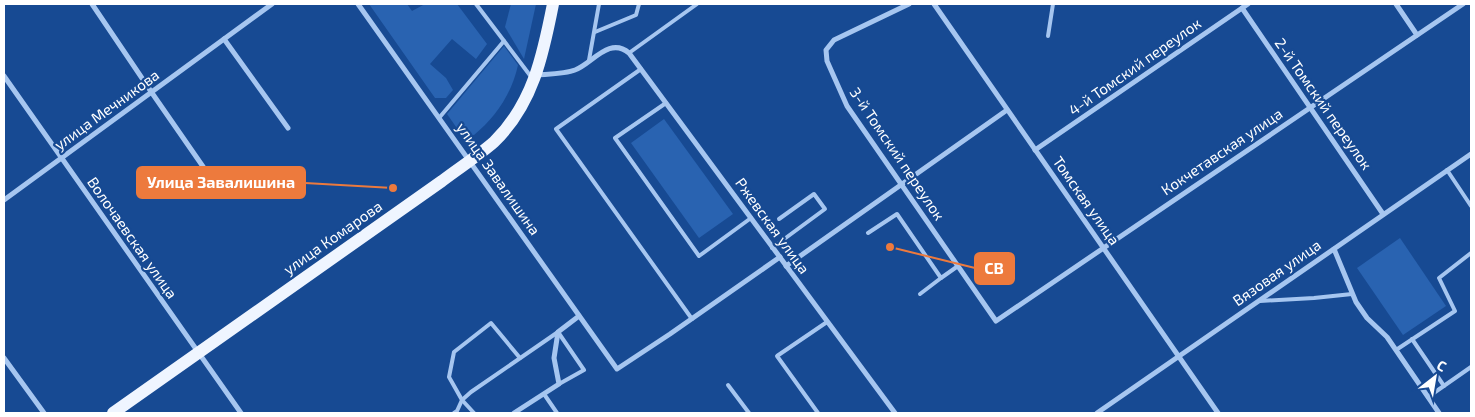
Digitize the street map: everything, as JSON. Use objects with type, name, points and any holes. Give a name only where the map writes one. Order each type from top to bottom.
[{"type":"main road","name":"улица Комарова","points":[[113,413],[469,161],[493,142],[511,123],[523,105],[535,78],[553,4]]},
{"type":"street","points":[[92,4],[213,181]]},
{"type":"street","name":"улица Мечникова","points":[[4,200],[272,4]]},
{"type":"street","name":"улица Завалишина","points":[[358,4],[617,369],[692,319]]},
{"type":"street","name":"3-й Томский переулок","points":[[909,4],[834,40],[826,50],[827,61],[847,106],[996,321]]},
{"type":"street","name":"Томская улица","points":[[934,4],[1218,413]]},
{"type":"street","name":"4-й Томский переулок","points":[[1035,150],[1248,4]]},
{"type":"street","points":[[1396,4],[1417,34]]},
{"type":"street","name":"Кокчетавская улица","points":[[996,321],[1463,4]]},
{"type":"street","name":"2-й Томский переулок","points":[[1242,8],[1384,214]]},
{"type":"street","points":[[224,39],[288,128]]},
{"type":"street","points":[[535,78],[575,70],[614,47],[623,48],[629,53]]},
{"type":"street","name":"Ржевская улица","points":[[629,53],[895,413]]},
{"type":"street","name":"Волочаевская улица","points":[[4,76],[241,413]]},
{"type":"street","points":[[786,266],[1007,110]]},
{"type":"street","name":"Вязовая улица","points":[[1098,413],[1471,154]]},
{"type":"street","points":[[1334,249],[1356,302],[1368,318],[1387,337],[1439,413]]},
{"type":"street","points":[[692,319],[780,257]]},
{"type":"street","points":[[514,413],[559,384],[554,358],[558,332],[579,316]]},
{"type":"street","points":[[4,358],[44,413]]},
{"type":"lane","points":[[476,4],[535,78]]},
{"type":"lane","points":[[590,60],[599,4]]},
{"type":"lane","points":[[595,32],[636,15],[639,4]]},
{"type":"lane","points":[[629,53],[697,4]]},
{"type":"lane","points":[[1048,36],[1053,4]]},
{"type":"lane","points":[[439,118],[504,41]]},
{"type":"lane","points":[[641,69],[556,129],[692,319]]},
{"type":"lane","points":[[666,103],[615,138],[699,256],[751,218]]},
{"type":"lane","points":[[1447,170],[1471,206]]},
{"type":"lane","points":[[772,248],[825,209],[814,194],[779,220]]},
{"type":"lane","points":[[868,233],[897,214],[941,278]]},
{"type":"lane","points":[[1396,350],[1455,311],[1439,278],[1471,253]]},
{"type":"lane","points":[[920,294],[958,266]]},
{"type":"lane","points":[[1260,301],[1352,294]]},
{"type":"lane","points":[[474,413],[462,400],[449,377],[454,352],[491,322],[520,358]]},
{"type":"lane","points":[[818,413],[777,356],[827,322]]},
{"type":"lane","points":[[454,413],[457,411],[462,400],[558,332],[584,370],[559,384]]},
{"type":"lane","points":[[1412,339],[1444,386]]},
{"type":"lane","points":[[1428,397],[1471,367]]},
{"type":"lane","points":[[728,385],[748,413]]},
{"type":"lane","points":[[544,394],[557,413]]},
{"type":"shaded area","points":[[369,4],[407,4],[412,11],[425,4],[457,4],[487,44],[476,59],[452,39],[430,64],[446,78],[453,90],[446,98],[435,98]]},
{"type":"shaded area","points":[[511,4],[536,4],[524,59],[505,27]]},
{"type":"shaded area","points":[[504,46],[518,65],[512,85],[502,104],[482,128],[474,135],[461,134],[447,114]]},
{"type":"shaded area","points":[[664,119],[733,214],[699,238],[631,143]]},
{"type":"shaded area","points":[[1400,238],[1446,306],[1403,335],[1357,268]]},
{"type":"place","name":"Улица Завалишина","points":[[393,188]]},
{"type":"place","name":"СВ","points":[[890,247]]}]
